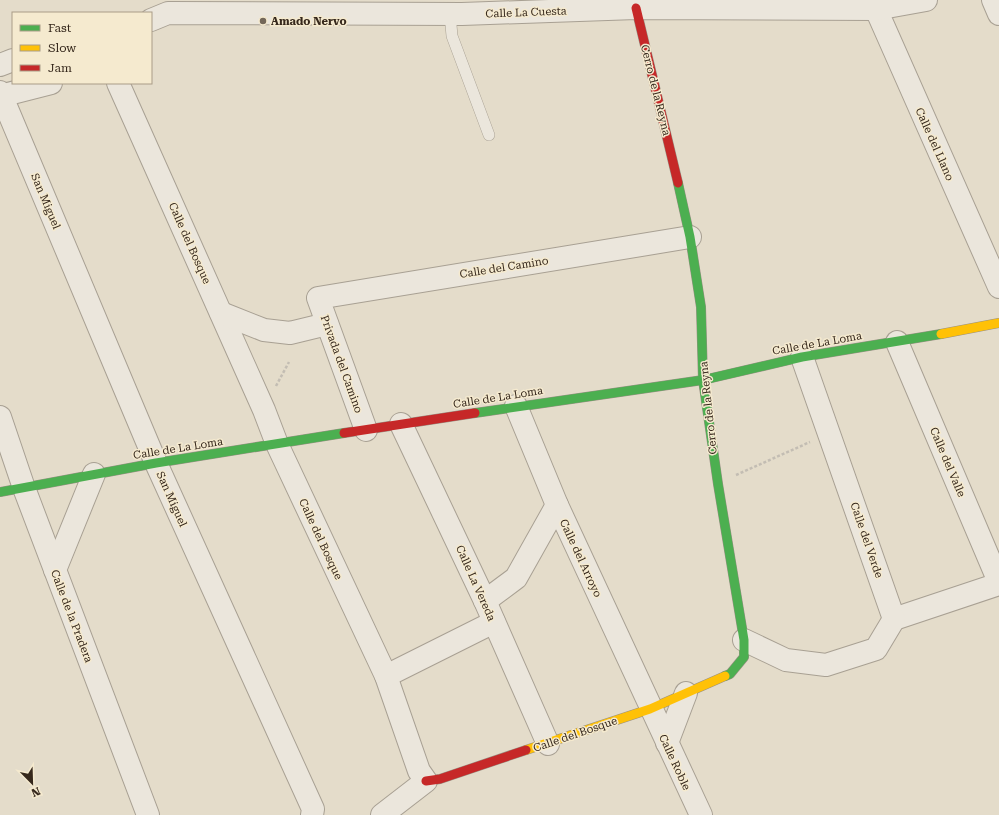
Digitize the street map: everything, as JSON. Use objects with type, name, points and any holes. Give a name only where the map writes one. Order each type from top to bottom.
[{"type":"street","name":"Calle La Cuesta","points":[[152,20],[168,13],[624,5],[874,5],[926,0]]},
{"type":"street","points":[[992,0],[999,14]]},
{"type":"street","name":"Cerro de la Reyna","points":[[624,5],[690,237],[701,307],[703,380],[718,484],[744,640],[744,657],[730,674],[650,709]]},
{"type":"street","name":"Calle del Llano","points":[[874,5],[999,287]]},
{"type":"street","points":[[0,65],[12,60]]},
{"type":"street","points":[[1,95],[48,84]]},
{"type":"street","name":"Calle del Bosque","points":[[118,84],[264,410],[277,444],[386,676],[419,771],[426,781],[440,779],[650,709]]},
{"type":"street","name":"San Miguel","points":[[1,95],[156,463],[313,809],[312,815]]},
{"type":"street","name":"Calle del Camino","points":[[318,298],[690,237]]},
{"type":"street","name":"Privada del Camino","points":[[318,298],[366,430]]},
{"type":"street","points":[[221,313],[264,330],[290,333],[327,324]]},
{"type":"street","name":"Calle de La Loma","points":[[0,492],[156,463],[516,406],[703,380],[802,357],[897,342],[999,323]]},
{"type":"street","name":"Calle del Valle","points":[[897,342],[999,583]]},
{"type":"street","name":"Calle del Verde","points":[[802,357],[830,432],[894,620]]},
{"type":"street","name":"Calle del Arroyo","points":[[516,406],[557,505],[650,709]]},
{"type":"street","name":"Calle de la Pradera","points":[[0,417],[24,488],[148,815]]},
{"type":"street","name":"Calle La Vereda","points":[[402,424],[486,601],[548,744]]},
{"type":"street","points":[[55,570],[94,474]]},
{"type":"street","points":[[486,601],[516,578],[557,505]]},
{"type":"street","points":[[744,640],[786,660],[826,665],[876,650],[894,620],[999,583]]},
{"type":"street","points":[[386,676],[494,622]]},
{"type":"street","points":[[667,743],[686,693]]},
{"type":"street","name":"Calle Roble","points":[[650,709],[701,815]]},
{"type":"street","points":[[382,815],[426,781]]},
{"type":"lane","points":[[458,9],[452,36],[489,135]]},
{"type":"path","points":[[718,484],[830,432]]},
{"type":"traffic: fast","points":[[678,183],[690,237],[701,307],[703,380],[718,484],[744,640],[744,657],[730,674],[725,676]]},
{"type":"traffic: fast","points":[[475,413],[703,380],[802,357],[941,334]]},
{"type":"traffic: fast","points":[[0,492],[156,463],[344,433]]},
{"type":"traffic: slow","points":[[941,334],[999,323]]},
{"type":"traffic: slow","points":[[526,750],[650,709],[725,676]]},
{"type":"traffic: jam","points":[[636,8],[678,183]]},
{"type":"traffic: jam","points":[[344,433],[475,413]]},
{"type":"traffic: jam","points":[[426,781],[440,779],[526,750]]},
{"type":"place","name":"Amado Nervo","points":[[263,21]]}]
